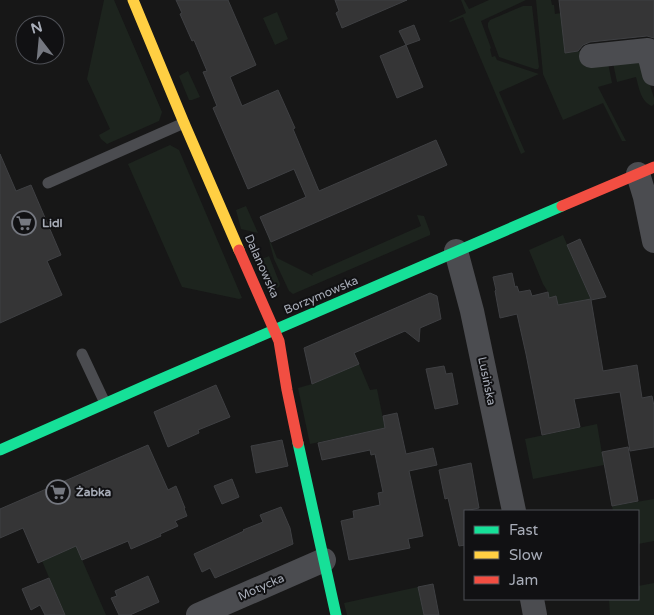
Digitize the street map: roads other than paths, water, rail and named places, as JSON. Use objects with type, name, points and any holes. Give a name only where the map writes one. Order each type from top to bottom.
[{"type":"street","name":"Dalanowska","points":[[133,0],[184,123],[279,341],[287,390],[336,615]]},
{"type":"street","points":[[591,56],[648,50],[654,74]]},
{"type":"street","points":[[646,170],[648,206],[654,241]]},
{"type":"street","name":"Borzymowska","points":[[0,450],[646,170]]},
{"type":"street","name":"Lusińska","points":[[456,251],[472,311],[514,510]]},
{"type":"street","name":"Motycka","points":[[198,615],[324,560]]},
{"type":"street","points":[[532,600],[535,615]]},
{"type":"lane","points":[[48,183],[184,123]]},
{"type":"lane","points":[[82,354],[105,403]]},
{"type":"place","name":"Lidl","points":[[24,223]]},
{"type":"place","name":"Żabka","points":[[58,492]]}]
